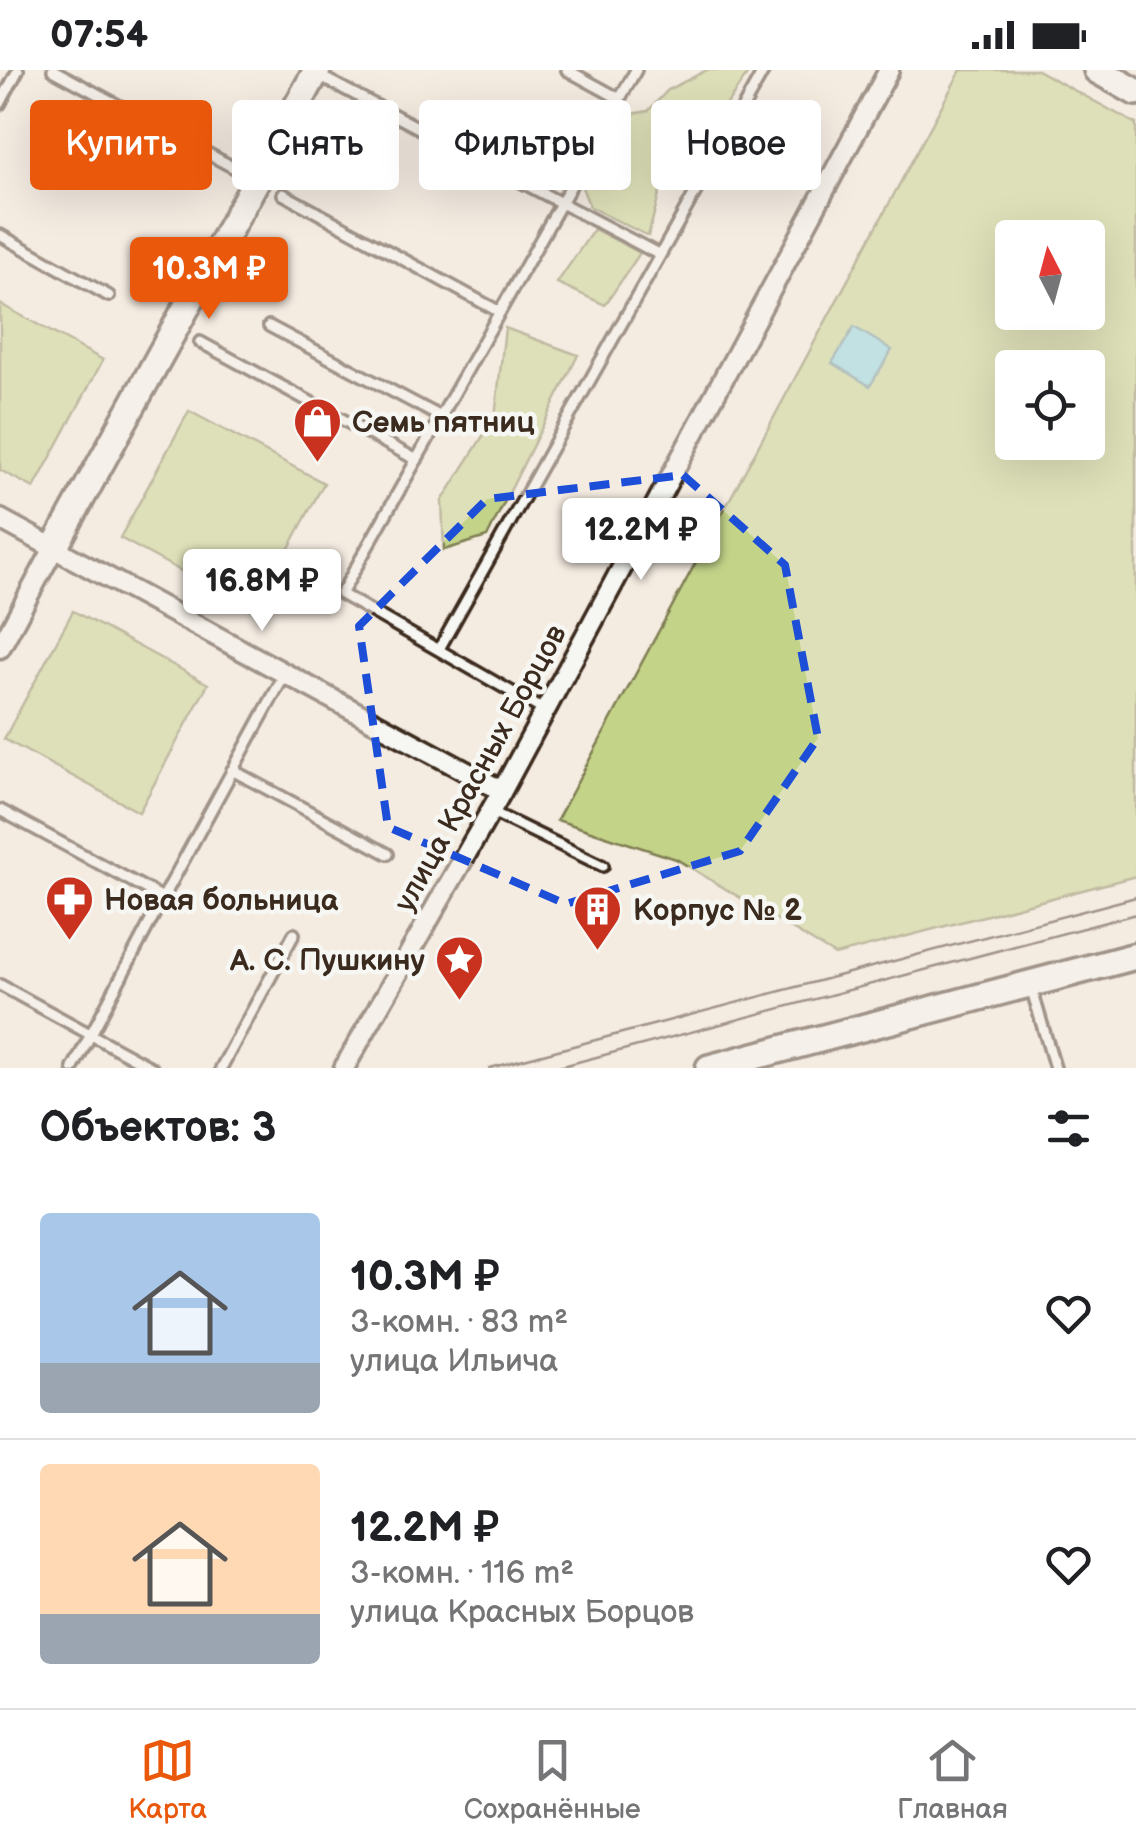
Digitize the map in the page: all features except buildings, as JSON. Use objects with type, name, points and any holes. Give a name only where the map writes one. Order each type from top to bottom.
[{"type":"street","points":[[1096,70],[1136,92]]},
{"type":"street","points":[[299,100],[314,71]]},
{"type":"street","name":"улица Красных Борцов","points":[[344,1068],[502,791],[885,71]]},
{"type":"street","points":[[0,648],[251,190]]},
{"type":"street","points":[[0,519],[502,791]]},
{"type":"street","points":[[709,1068],[1136,956]]},
{"type":"lane","points":[[0,104],[18,70]]},
{"type":"lane","points":[[53,70],[232,167]]},
{"type":"lane","points":[[567,70],[620,99]]},
{"type":"lane","points":[[545,711],[341,594],[636,70]]},
{"type":"lane","points":[[439,649],[764,70]]},
{"type":"lane","points":[[314,71],[660,255]]},
{"type":"lane","points":[[283,194],[500,312]]},
{"type":"lane","points":[[0,234],[108,296]]},
{"type":"lane","points":[[269,326],[441,417]]},
{"type":"lane","points":[[200,342],[417,460]]},
{"type":"lane","points":[[73,1068],[285,674]]},
{"type":"lane","points":[[232,770],[388,854]]},
{"type":"lane","points":[[0,810],[163,898]]},
{"type":"lane","points":[[490,811],[603,866]]},
{"type":"lane","points":[[221,1068],[294,934]]},
{"type":"lane","points":[[1030,984],[1055,1068]]},
{"type":"lane","points":[[0,985],[152,1068]]},
{"type":"highlighted area","points":[[683,475],[785,565],[818,738],[740,851],[566,904],[388,827],[359,626],[487,499]]},
{"type":"green space","points":[[707,70],[750,70],[730,100],[658,100],[668,90]]},
{"type":"green space","points":[[961,70],[1037,70],[1136,124],[1136,876],[835,955],[676,859],[557,820]]},
{"type":"green space","points":[[651,108],[651,190],[660,190],[648,236],[590,207],[583,190],[631,190],[631,114]]},
{"type":"green space","points":[[594,229],[640,253],[605,305],[557,283]]},
{"type":"green space","points":[[0,304],[103,360],[34,488],[0,470]]},
{"type":"green space","points":[[505,328],[578,355],[487,537],[444,550],[442,501],[495,417]]},
{"type":"green space","points":[[189,411],[324,483],[255,611],[120,538]]},
{"type":"green space","points":[[73,611],[208,684],[139,812],[4,739]]},
{"type":"water","points":[[854,327],[892,350],[870,386],[832,363]]},
{"type":"tram line","points":[[490,1068],[1136,897]]},
{"type":"tram line","points":[[555,1068],[1136,914]]},
{"type":"place","name":"Семь пятниц","points":[[317,464]]},
{"type":"place","name":"Новая больница","points":[[69,942]]},
{"type":"place","name":"Корпус № 2","points":[[598,952]]},
{"type":"place","name":"А. С. Пушкину","points":[[460,1002]]}]
